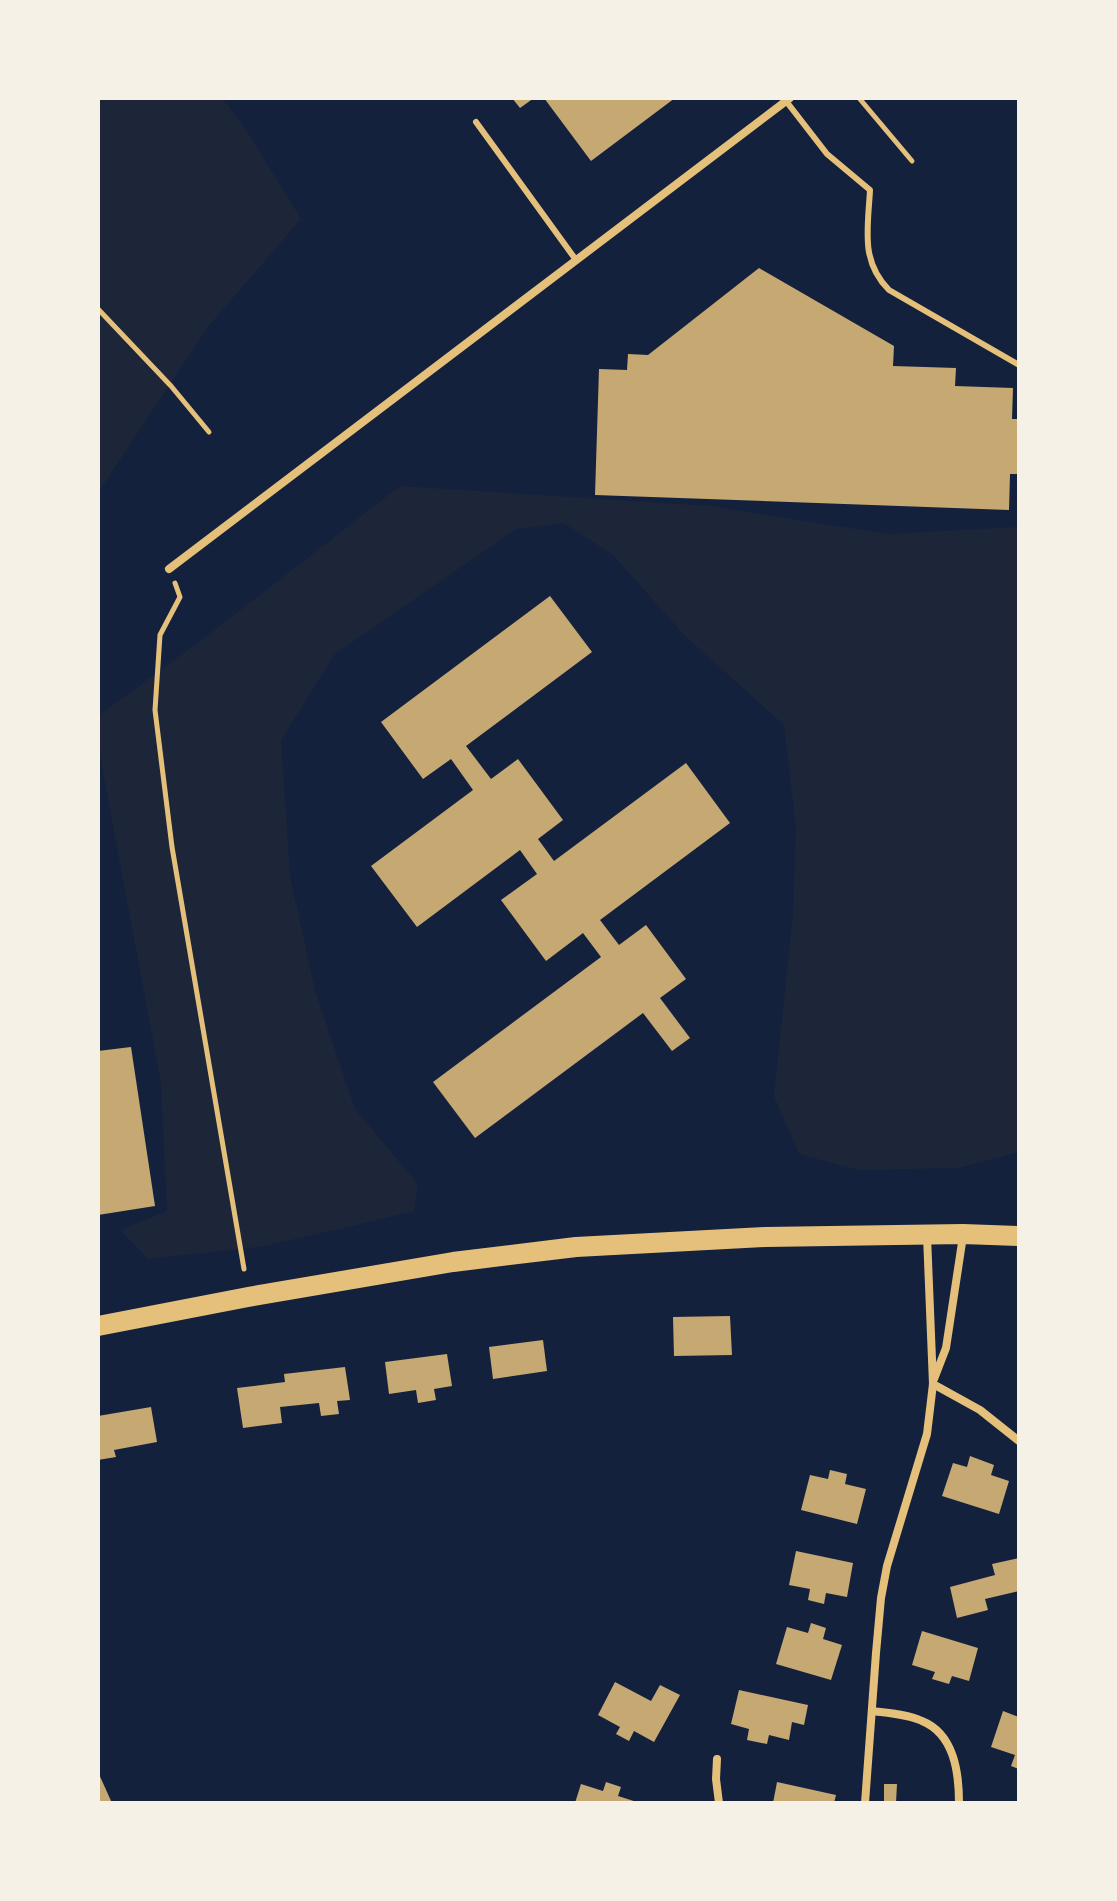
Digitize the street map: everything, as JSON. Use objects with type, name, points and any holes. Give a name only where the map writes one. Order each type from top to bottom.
[{"type":"main road","points":[[98,1326],[453,1262],[576,1247],[765,1237],[1019,1236]]},
{"type":"street","points":[[169,569],[788,100]]},
{"type":"street","points":[[933,1384],[946,1348],[963,1234]]},
{"type":"street","points":[[865,1803],[885,1577],[927,1434],[933,1384],[927,1235]]},
{"type":"street","points":[[933,1384],[980,1410],[1019,1441]]},
{"type":"street","points":[[872,1711],[912,1717],[939,1731],[949,1744],[953,1757],[959,1803]]},
{"type":"street","points":[[717,1759],[719,1803]]},
{"type":"lane","points":[[788,100],[827,154],[870,190],[867,246],[879,280],[889,290],[1019,365]]},
{"type":"lane","points":[[476,122],[576,260]]},
{"type":"path","points":[[859,98],[912,161]]},
{"type":"path","points":[[98,309],[171,386],[209,432]]},
{"type":"path","points":[[169,569],[180,597],[160,635],[155,710],[172,847],[244,1269]]},
{"type":"shaded area","points":[[98,98],[222,98],[243,125],[301,219],[207,328],[98,493]]},
{"type":"shaded area","points":[[400,486],[710,506],[888,534],[1019,527],[1019,1152],[959,1168],[858,1170],[799,1154],[774,1096],[793,913],[796,828],[784,725],[685,636],[614,556],[564,523],[516,529],[335,654],[281,740],[290,876],[315,990],[355,1109],[418,1184],[414,1211],[259,1247],[148,1259],[120,1230],[167,1211],[161,1083],[98,745],[98,716]]},
{"type":"building","points":[[512,98],[534,98],[520,108]]},
{"type":"building","points":[[544,98],[675,98],[591,161]]},
{"type":"building","points":[[759,268],[894,346],[893,366],[956,368],[955,386],[1013,388],[1012,419],[1019,419],[1019,474],[1010,474],[1009,510],[595,495],[599,369],[627,370],[628,354],[648,355]]},
{"type":"building","points":[[550,596],[592,652],[466,746],[491,779],[518,759],[563,820],[538,839],[554,861],[686,763],[730,823],[600,920],[619,945],[646,925],[686,979],[660,998],[690,1038],[672,1051],[643,1013],[475,1138],[433,1082],[601,957],[583,933],[546,961],[501,900],[537,874],[520,850],[417,927],[371,866],[473,790],[451,759],[423,779],[381,722]]},
{"type":"building","points":[[131,1047],[155,1206],[98,1215],[98,1051]]},
{"type":"building","points":[[730,1316],[732,1355],[674,1356],[673,1317]]},
{"type":"building","points":[[543,1340],[547,1371],[493,1379],[489,1347]]},
{"type":"building","points":[[447,1354],[452,1386],[434,1389],[436,1400],[418,1403],[416,1390],[389,1394],[385,1362]]},
{"type":"building","points":[[345,1367],[350,1400],[337,1401],[339,1414],[321,1416],[319,1403],[280,1407],[282,1423],[243,1428],[237,1388],[285,1382],[284,1374]]},
{"type":"building","points":[[151,1407],[157,1442],[114,1450],[116,1457],[98,1460],[98,1416]]},
{"type":"building","points":[[970,1456],[994,1465],[991,1475],[1009,1481],[999,1514],[942,1496],[953,1463],[967,1467]]},
{"type":"building","points":[[830,1470],[847,1474],[845,1484],[866,1489],[857,1524],[801,1510],[810,1475],[828,1479]]},
{"type":"building","points":[[796,1551],[853,1563],[847,1597],[826,1593],[824,1604],[808,1600],[810,1589],[789,1585]]},
{"type":"building","points":[[1019,1558],[1019,1591],[985,1599],[988,1610],[957,1618],[950,1587],[995,1575],[992,1564]]},
{"type":"building","points":[[811,1623],[826,1628],[823,1639],[842,1645],[831,1680],[776,1664],[787,1627],[808,1633]]},
{"type":"building","points":[[922,1631],[978,1648],[969,1681],[952,1676],[949,1684],[932,1679],[935,1672],[912,1665]]},
{"type":"building","points":[[615,1682],[651,1701],[660,1685],[680,1695],[654,1742],[634,1731],[629,1741],[616,1734],[620,1727],[598,1715]]},
{"type":"building","points":[[739,1690],[808,1705],[804,1725],[792,1722],[789,1740],[769,1735],[767,1744],[747,1740],[749,1729],[731,1724]]},
{"type":"building","points":[[1003,1711],[1019,1717],[1019,1769],[1011,1766],[1015,1755],[991,1747]]},
{"type":"building","points":[[98,1772],[112,1803],[98,1803]]},
{"type":"building","points":[[606,1782],[621,1787],[618,1796],[640,1803],[575,1803],[581,1784],[603,1791]]},
{"type":"building","points":[[777,1782],[836,1795],[834,1803],[773,1803]]},
{"type":"building","points":[[884,1784],[897,1784],[896,1803],[884,1803]]}]
